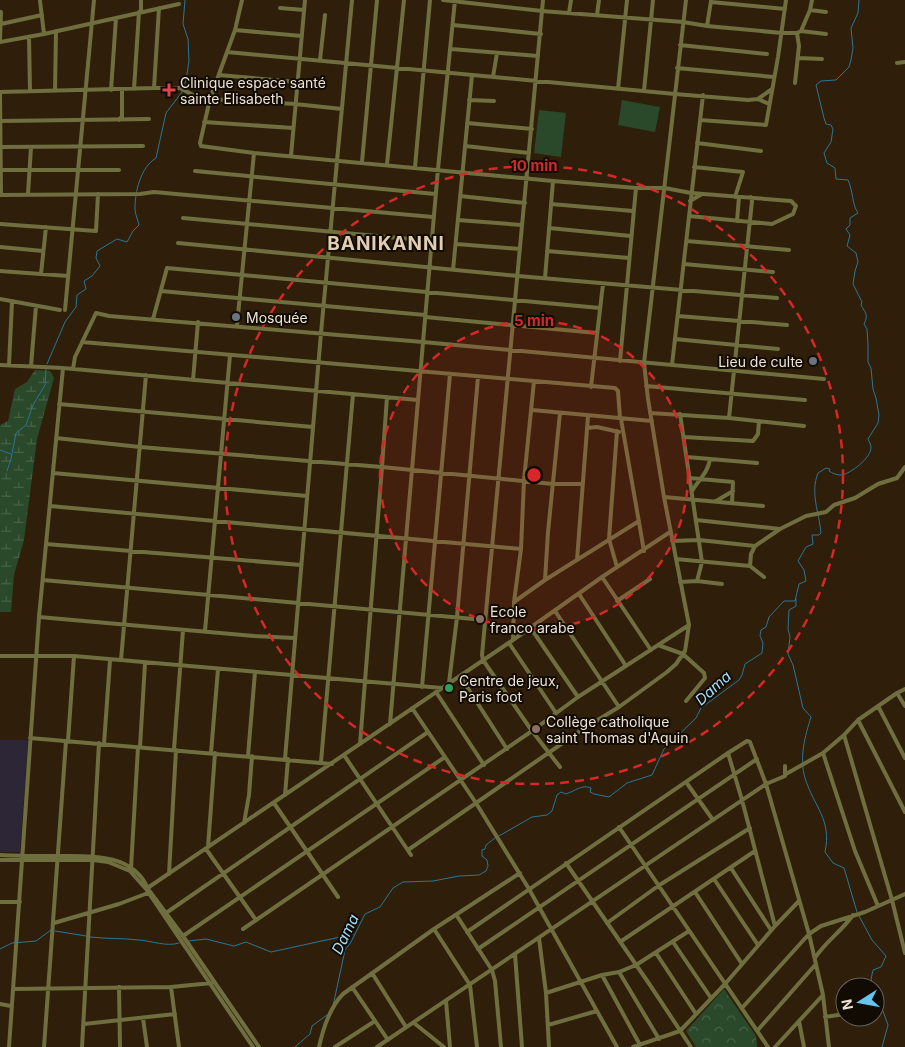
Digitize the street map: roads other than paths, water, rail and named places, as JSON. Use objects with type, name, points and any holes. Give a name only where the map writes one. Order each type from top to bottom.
[{"type":"street","points":[[65,310],[94,0]]},
{"type":"street","points":[[134,89],[141,0]]},
{"type":"street","points":[[242,0],[235,30],[210,99],[204,122],[201,146],[254,153],[553,181],[636,188],[665,188],[702,194],[791,201],[796,209],[793,214],[774,223],[689,216]]},
{"type":"street","points":[[291,156],[296,82],[305,0]]},
{"type":"street","points":[[285,795],[294,638],[352,0]]},
{"type":"street","points":[[362,162],[376,0]]},
{"type":"street","points":[[387,164],[404,0]]},
{"type":"street","points":[[415,167],[430,0]]},
{"type":"street","points":[[443,0],[484,2],[569,13],[683,22],[782,33],[826,34]]},
{"type":"street","points":[[512,7],[513,0]]},
{"type":"street","points":[[543,0],[482,655],[483,660],[532,732],[560,767]]},
{"type":"street","points":[[569,13],[570,0]]},
{"type":"street","points":[[598,15],[599,0]]},
{"type":"street","points":[[618,89],[627,0]]},
{"type":"street","points":[[644,91],[653,0]]},
{"type":"street","points":[[408,850],[583,729],[619,707],[676,664],[683,654],[687,643],[689,625],[670,532],[650,413],[644,363],[686,0]]},
{"type":"street","points":[[700,120],[765,126],[786,0]]},
{"type":"street","points":[[794,83],[799,58],[799,32],[810,10],[812,0]]},
{"type":"street","points":[[40,1],[44,34]]},
{"type":"street","points":[[390,724],[435,194],[455,1]]},
{"type":"street","points":[[707,26],[711,1],[785,9]]},
{"type":"street","points":[[1,12],[0,41],[44,34],[179,4]]},
{"type":"street","points":[[154,88],[159,8]]},
{"type":"street","points":[[280,8],[304,10]]},
{"type":"street","points":[[810,10],[826,12]]},
{"type":"street","points":[[1,24],[42,15]]},
{"type":"street","points":[[320,60],[325,15]]},
{"type":"street","points":[[111,90],[116,18]]},
{"type":"street","points":[[453,25],[540,34]]},
{"type":"street","points":[[235,30],[302,36]]},
{"type":"street","points":[[55,91],[56,31]]},
{"type":"street","points":[[29,37],[30,91]]},
{"type":"street","points":[[680,44],[767,54]]},
{"type":"street","points":[[451,49],[538,56]]},
{"type":"street","points":[[227,52],[536,82],[748,100],[758,99],[772,89]]},
{"type":"street","points":[[493,77],[497,53]]},
{"type":"street","points":[[799,58],[822,59]]},
{"type":"street","points":[[897,63],[905,62]]},
{"type":"street","points":[[677,68],[774,77]]},
{"type":"street","points":[[218,75],[296,82]]},
{"type":"street","points":[[454,270],[472,75]]},
{"type":"street","points":[[342,109],[210,99],[193,96],[182,89],[154,88],[0,93],[0,195],[154,192],[433,217]]},
{"type":"street","points":[[119,120],[122,116],[122,90]]},
{"type":"street","points":[[672,365],[703,95]]},
{"type":"street","points":[[758,99],[769,104]]},
{"type":"street","points":[[469,100],[494,101]]},
{"type":"street","points":[[1,121],[149,119]]},
{"type":"street","points":[[204,122],[293,128]]},
{"type":"street","points":[[467,123],[532,129]]},
{"type":"street","points":[[697,143],[761,151]]},
{"type":"street","points":[[28,194],[31,146]]},
{"type":"street","points":[[1,147],[143,146]]},
{"type":"street","points":[[465,146],[529,153]]},
{"type":"street","points":[[237,325],[254,153]]},
{"type":"street","points":[[694,167],[743,172],[739,182],[737,197],[737,221]]},
{"type":"street","points":[[1,170],[119,170]]},
{"type":"street","points":[[195,171],[435,194]]},
{"type":"street","points":[[545,278],[553,181]]},
{"type":"street","points":[[620,361],[636,188]]},
{"type":"street","points":[[0,224],[96,231],[98,194]]},
{"type":"street","points":[[690,201],[702,194]]},
{"type":"street","points":[[460,196],[525,202]]},
{"type":"street","points":[[729,418],[748,246],[751,197]]},
{"type":"street","points":[[551,204],[633,211]]},
{"type":"street","points":[[183,218],[431,241]]},
{"type":"street","points":[[458,220],[522,225]]},
{"type":"street","points":[[41,274],[46,227]]},
{"type":"street","points":[[549,228],[631,236]]},
{"type":"street","points":[[687,241],[789,250]]},
{"type":"street","points":[[178,243],[603,284],[777,298]]},
{"type":"street","points":[[456,244],[520,250]]},
{"type":"street","points":[[0,247],[43,252]]},
{"type":"street","points":[[547,251],[629,258]]},
{"type":"street","points":[[684,264],[773,272]]},
{"type":"street","points":[[153,319],[167,268],[600,308]]},
{"type":"street","points":[[0,271],[68,276]]},
{"type":"street","points":[[591,387],[603,284]]},
{"type":"street","points":[[161,291],[597,332]]},
{"type":"street","points":[[0,299],[60,310]]},
{"type":"street","points":[[9,365],[12,302]]},
{"type":"street","points":[[31,366],[36,306]]},
{"type":"street","points":[[72,369],[75,357],[96,313],[100,315],[237,325],[824,379]]},
{"type":"street","points":[[678,316],[787,325]]},
{"type":"street","points":[[193,380],[198,322]]},
{"type":"street","points":[[675,339],[778,349]]},
{"type":"street","points":[[82,342],[617,389],[644,551]]},
{"type":"street","points":[[205,632],[230,355]]},
{"type":"street","points":[[0,364],[146,375],[418,400]]},
{"type":"street","points":[[8,1047],[14,989],[39,617],[62,368]]},
{"type":"street","points":[[422,687],[450,374]]},
{"type":"street","points":[[121,660],[146,375]]},
{"type":"street","points":[[449,684],[464,544],[478,377]]},
{"type":"street","points":[[534,382],[524,480],[521,550],[511,641],[556,713]]},
{"type":"street","points":[[646,386],[805,400]]},
{"type":"street","points":[[321,762],[353,394]]},
{"type":"street","points":[[360,744],[387,397]]},
{"type":"street","points":[[59,404],[313,427]]},
{"type":"street","points":[[532,410],[652,421]]},
{"type":"street","points":[[545,580],[560,413]]},
{"type":"street","points":[[650,413],[729,418],[804,426]]},
{"type":"street","points":[[680,414],[702,562],[697,582]]},
{"type":"street","points":[[577,560],[588,416]]},
{"type":"street","points":[[684,437],[753,441],[758,434],[759,421]]},
{"type":"street","points":[[587,428],[597,426],[624,434]]},
{"type":"street","points":[[617,431],[609,540],[617,567]]},
{"type":"street","points":[[56,438],[140,447],[441,472],[553,484],[582,484]]},
{"type":"street","points":[[687,457],[758,464]]},
{"type":"street","points":[[692,491],[710,465],[710,459]]},
{"type":"street","points":[[750,566],[751,554],[755,546],[780,529],[806,516],[826,512],[834,505],[855,498],[878,484],[897,478],[905,467]]},
{"type":"street","points":[[53,473],[307,496]]},
{"type":"street","points":[[690,478],[733,482],[732,503]]},
{"type":"street","points":[[716,501],[733,491]]},
{"type":"street","points":[[664,497],[763,506]]},
{"type":"street","points":[[50,506],[521,550]]},
{"type":"street","points":[[696,520],[780,529]]},
{"type":"street","points":[[514,602],[545,580],[639,521]]},
{"type":"street","points":[[54,923],[90,913],[147,890],[670,532]]},
{"type":"street","points":[[672,541],[699,540],[755,546]]},
{"type":"street","points":[[46,544],[301,565]]},
{"type":"street","points":[[676,559],[750,566],[764,577]]},
{"type":"street","points":[[602,577],[651,650]]},
{"type":"street","points":[[617,601],[650,579]]},
{"type":"street","points":[[43,580],[485,620]]},
{"type":"street","points":[[680,582],[722,584]]},
{"type":"street","points":[[579,594],[626,666]]},
{"type":"street","points":[[555,611],[619,707]]},
{"type":"street","points":[[39,617],[294,638]]},
{"type":"street","points":[[243,929],[532,732],[578,697],[689,625]]},
{"type":"street","points":[[530,627],[578,697]]},
{"type":"street","points":[[169,874],[183,630]]},
{"type":"street","points":[[658,645],[683,654],[699,667],[705,675],[702,683],[686,701]]},
{"type":"street","points":[[0,656],[74,656],[442,688]]},
{"type":"street","points":[[44,1047],[74,656]]},
{"type":"street","points":[[82,1047],[93,858],[110,660]]},
{"type":"street","points":[[130,868],[146,663]]},
{"type":"street","points":[[218,669],[207,848],[256,920]]},
{"type":"street","points":[[244,824],[249,795],[255,672]]},
{"type":"street","points":[[460,676],[507,749]]},
{"type":"street","points":[[377,1047],[766,784],[782,778],[823,753],[858,720],[905,689]]},
{"type":"street","points":[[436,692],[484,765]]},
{"type":"street","points":[[898,692],[905,706]]},
{"type":"street","points":[[878,706],[905,758]]},
{"type":"street","points":[[412,708],[476,803],[529,888],[617,1047]]},
{"type":"street","points":[[858,720],[905,812]]},
{"type":"street","points":[[166,913],[428,732]]},
{"type":"street","points":[[844,735],[892,900],[905,953]]},
{"type":"street","points":[[30,738],[332,764]]},
{"type":"street","points":[[467,932],[728,753],[750,742],[766,784],[809,934],[823,995],[829,1047]]},
{"type":"street","points":[[728,753],[750,828],[775,926]]},
{"type":"street","points":[[823,753],[855,851],[878,906]]},
{"type":"street","points":[[344,755],[411,855]]},
{"type":"street","points":[[181,938],[239,896],[445,757]]},
{"type":"street","points":[[478,949],[756,759]]},
{"type":"street","points":[[785,766],[786,774]]},
{"type":"street","points":[[686,782],[713,820]]},
{"type":"street","points":[[274,803],[338,897]]},
{"type":"street","points":[[619,827],[768,1047]]},
{"type":"street","points":[[607,922],[658,886],[750,828]]},
{"type":"street","points":[[620,942],[755,851]]},
{"type":"street","points":[[0,856],[22,858],[111,858],[130,868],[144,880],[147,890],[259,1047]]},
{"type":"street","points":[[0,860],[22,858]]},
{"type":"street","points":[[93,858],[123,867],[137,878],[166,913],[181,938]]},
{"type":"street","points":[[566,863],[691,1047]]},
{"type":"street","points":[[731,868],[771,930]]},
{"type":"street","points":[[319,1047],[321,1035],[336,1001],[372,972],[434,929],[520,874]]},
{"type":"street","points":[[714,880],[758,945]]},
{"type":"street","points":[[695,892],[742,964]]},
{"type":"street","points":[[742,1008],[809,934],[821,926],[878,906],[905,894]]},
{"type":"street","points":[[633,1047],[680,1031],[799,901]]},
{"type":"street","points":[[0,902],[20,902]]},
{"type":"street","points":[[757,1031],[815,961],[822,948],[846,925],[853,915]]},
{"type":"street","points":[[457,916],[492,970],[495,981],[501,1047]]},
{"type":"street","points":[[434,929],[470,985],[477,1047]]},
{"type":"street","points":[[546,993],[619,972],[636,965],[689,931]]},
{"type":"street","points":[[538,938],[546,993],[550,1047]]},
{"type":"street","points":[[673,942],[711,998]]},
{"type":"street","points":[[656,953],[696,1014]]},
{"type":"street","points":[[515,954],[522,1047]]},
{"type":"street","points":[[372,972],[406,1027]]},
{"type":"street","points":[[619,972],[659,1039]]},
{"type":"street","points":[[602,976],[640,1045]]},
{"type":"street","points":[[14,989],[171,987],[212,983]]},
{"type":"street","points":[[212,983],[253,1047]]},
{"type":"street","points":[[119,987],[120,1047]]},
{"type":"street","points":[[171,987],[179,1047]]},
{"type":"street","points":[[352,988],[388,1040]]},
{"type":"street","points":[[775,1047],[823,995]]},
{"type":"street","points":[[446,1001],[450,1047]]},
{"type":"street","points":[[0,1004],[11,1006]]},
{"type":"street","points":[[548,1025],[597,1011]]},
{"type":"street","points":[[84,1024],[175,1014]]},
{"type":"street","points":[[825,1017],[835,1016]]},
{"type":"street","points":[[143,1018],[147,1047]]},
{"type":"street","points":[[335,1047],[375,1021]]},
{"type":"street","points":[[800,1021],[804,1047]]},
{"type":"street","points":[[414,1022],[444,1047]]},
{"type":"waterway","points":[[47,364],[65,322],[76,307],[77,295],[86,289],[84,281],[92,276],[100,266],[96,258],[97,251],[117,239],[127,242],[139,225],[135,209],[136,195],[142,174],[156,158],[166,113],[182,92],[186,80],[189,61],[188,39],[183,24],[185,0]]},
{"type":"waterway","name":"Dama","points":[[499,836],[532,817],[547,815],[552,811],[557,795],[561,792],[566,794],[582,787],[588,787],[591,788],[590,792],[594,794],[609,797],[627,783],[652,775],[664,749],[696,718],[701,708],[739,680],[745,664],[762,653],[761,630],[766,627],[769,617],[784,601],[795,601],[799,584],[806,581],[804,570],[798,561],[806,547],[813,544],[812,535],[819,535],[821,533],[815,495],[818,473],[826,468],[836,474],[844,474],[860,465],[868,456],[871,446],[868,439],[878,423],[879,415],[873,389],[871,368],[868,362],[867,329],[864,324],[866,316],[861,305],[862,302],[853,284],[858,262],[856,253],[847,246],[850,235],[846,229],[850,225],[850,218],[858,213],[848,180],[836,179],[835,168],[827,163],[824,153],[831,142],[833,129],[831,125],[826,124],[816,85],[821,81],[836,80],[849,67],[853,48],[851,28],[858,13],[859,0]]},
{"type":"waterway","points":[[7,471],[16,433],[26,425],[33,405],[45,385],[46,369]]},
{"type":"waterway","points":[[0,450],[11,454]]},
{"type":"waterway","points":[[796,599],[796,606],[789,610],[788,629],[790,637],[788,654],[793,665],[803,708],[811,717],[804,747],[803,770],[824,822],[827,841],[825,852],[833,863],[844,868],[857,912]]},
{"type":"waterway","name":"Dama","points":[[333,1006],[345,950],[365,914],[380,907],[393,888],[403,882],[433,881],[459,876],[479,875],[486,871],[488,866],[487,860],[482,856],[482,850],[495,838]]},
{"type":"waterway","points":[[859,916],[872,940],[886,956],[881,967],[873,970],[871,977]]},
{"type":"waterway","points":[[0,949],[12,943],[36,941],[51,930]]},
{"type":"waterway","points":[[55,931],[86,936]]},
{"type":"waterway","points":[[189,941],[206,939],[234,946],[246,942],[271,952],[354,934]]},
{"type":"waterway","points":[[90,937],[133,939],[164,944],[179,943]]},
{"type":"waterway","name":"Dama","points":[[295,1047],[310,1034],[312,1026],[327,1015]]},
{"type":"waterway","points":[[882,1047],[888,1025],[885,1017]]},
{"type":"place","name":"Clinique espace santé sainte Elisabeth","points":[[169,90]]},
{"type":"place","name":"Mosquée","points":[[236,317]]},
{"type":"place","name":"Lieu de culte","points":[[813,361]]},
{"type":"place","name":"Ecole franco arabe","points":[[480,619]]},
{"type":"place","name":"Centre de jeux, Paris foot","points":[[449,688]]},
{"type":"place","name":"Collège catholique saint Thomas d'Aquin","points":[[536,729]]},
{"type":"district","name":"BANIKANNI","points":[[386,243]]}]
